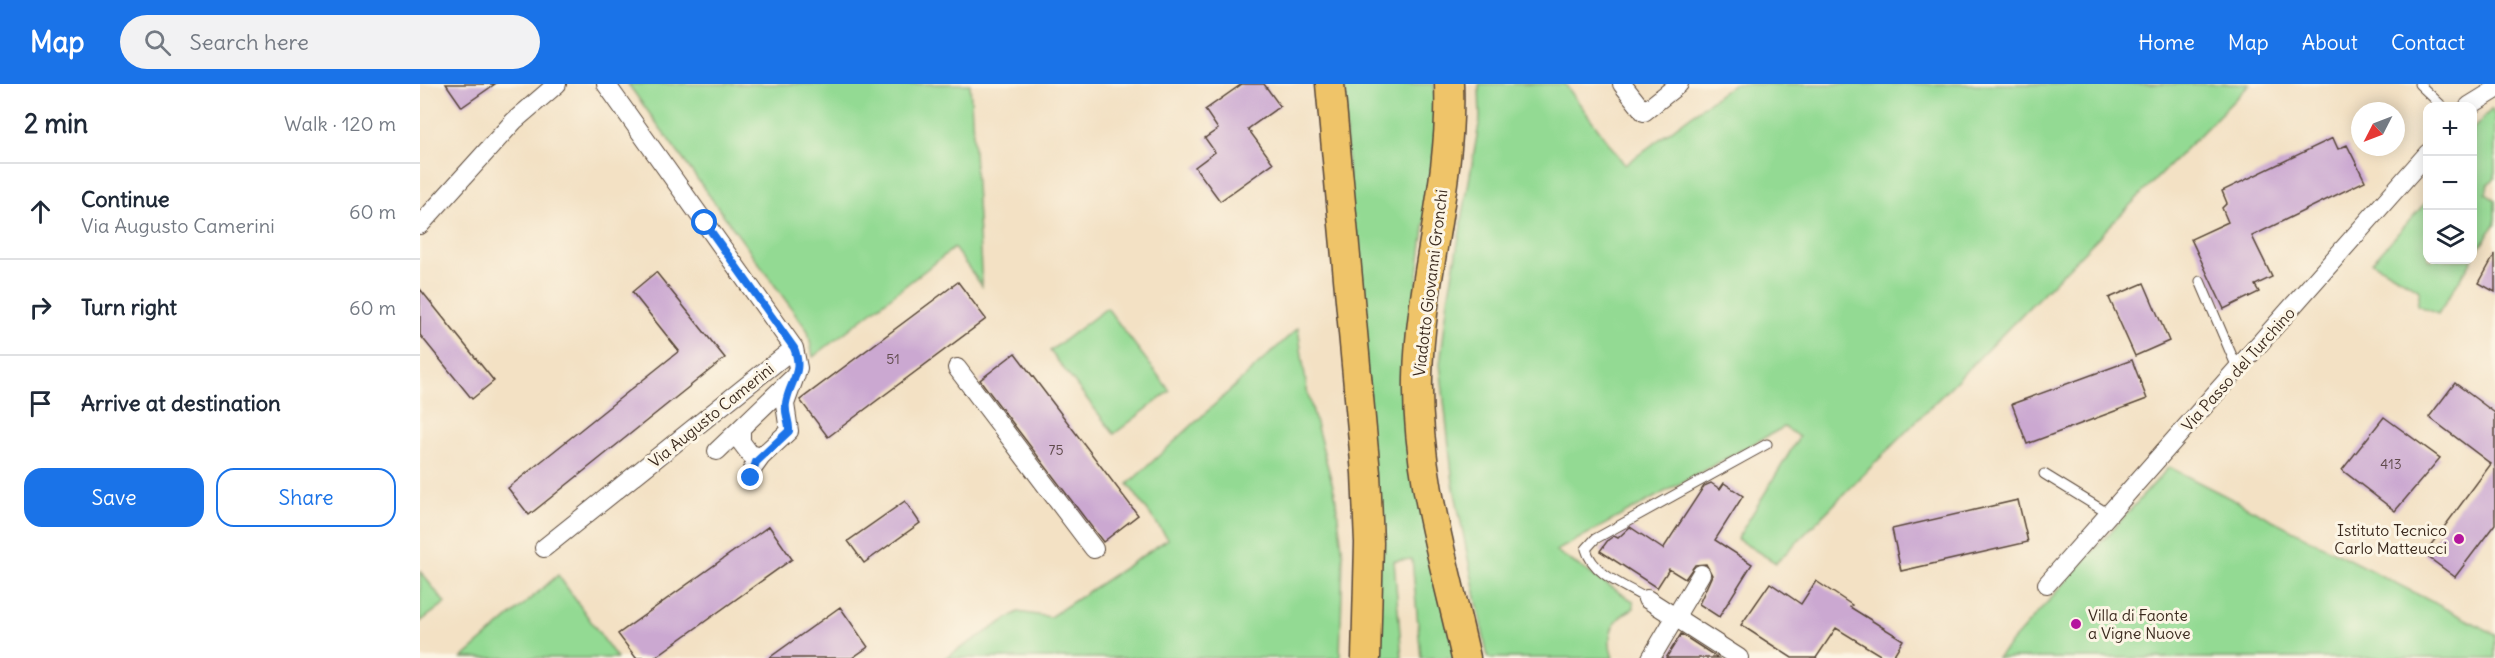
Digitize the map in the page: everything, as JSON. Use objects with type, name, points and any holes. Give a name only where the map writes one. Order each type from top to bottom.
[{"type":"main road","points":[[1330,84],[1366,473],[1369,543],[1366,658]]},
{"type":"main road","name":"Viadotto Giovanni Gronchi","points":[[1449,84],[1446,154],[1423,318],[1418,412],[1430,505],[1466,658]]},
{"type":"street","points":[[420,225],[519,116],[557,84]]},
{"type":"street","points":[[606,84],[794,348],[798,364],[785,404],[789,431],[761,457],[753,468],[751,478]]},
{"type":"street","points":[[1622,84],[1644,112],[1679,84]]},
{"type":"street","points":[[2476,102],[2495,90]]},
{"type":"street","name":"Via Passo del Turchino","points":[[2047,584],[2424,156]]},
{"type":"street","name":"Via Augusto Camerini","points":[[544,548],[794,348]]},
{"type":"street","points":[[957,368],[1094,549]]},
{"type":"street","points":[[717,451],[796,375]]},
{"type":"street","points":[[741,428],[742,446],[750,454],[761,457]]},
{"type":"street","points":[[1651,658],[1701,574]]},
{"type":"street","points":[[1647,599],[1739,658]]},
{"type":"lane","points":[[2419,84],[2438,102]]},
{"type":"lane","points":[[2200,281],[2238,370]]},
{"type":"lane","points":[[1647,599],[1597,569],[1589,560],[1586,549],[1595,538],[1767,444]]},
{"type":"lane","points":[[2044,474],[2109,514]]},
{"type":"green space","points":[[628,84],[970,84],[982,286],[954,248],[813,357],[808,331]]},
{"type":"green space","points":[[1345,84],[1434,84],[1438,119],[1414,306],[1456,658],[1421,658],[1412,559],[1394,561],[1402,658],[1376,658],[1345,121]]},
{"type":"green space","points":[[1479,84],[1565,84],[1625,165],[1733,84],[2250,84],[1776,563],[1737,539],[1799,437],[1784,427],[1556,551],[1633,601],[1634,608],[1620,617],[1612,628],[1610,642],[1613,658],[1488,658],[1453,483],[1440,364],[1448,299],[1480,119]]},
{"type":"green space","points":[[2492,109],[2495,117],[2495,178],[2488,184],[2486,194],[2495,200],[2495,224],[2477,251],[2477,156],[2477,125]]},
{"type":"green space","points":[[2423,205],[2423,264],[2469,264],[2438,314],[2417,305],[2420,290],[2372,262]]},
{"type":"green space","points":[[1107,308],[1170,391],[1114,434],[1050,351]]},
{"type":"green space","points":[[1298,328],[1307,390],[1335,494],[1343,555],[1340,658],[945,658],[1018,612],[1050,617],[1168,539],[1128,484]]},
{"type":"green space","points":[[2169,467],[2495,634],[2495,658],[1997,658]]},
{"type":"green space","points":[[420,571],[445,603],[420,622]]},
{"type":"green space","points":[[558,575],[617,658],[462,658]]},
{"type":"building","points":[[446,84],[495,84],[462,107]]},
{"type":"building","points":[[1242,84],[1264,84],[1280,106],[1248,129],[1273,163],[1220,201],[1195,167],[1215,152],[1205,138],[1218,129],[1205,110]]},
{"type":"building","points":[[2333,138],[2338,149],[2347,145],[2365,181],[2252,236],[2272,277],[2255,285],[2259,292],[2224,309],[2191,239],[2228,222],[2222,208],[2227,203],[2222,191]]},
{"type":"building","points":[[2495,254],[2495,292],[2479,283]]},
{"type":"building","points":[[656,272],[725,358],[529,515],[508,488],[679,351],[632,292]]},
{"type":"building","points":[[958,282],[986,319],[828,437],[800,400]]},
{"type":"building","points":[[2144,283],[2169,341],[2135,356],[2109,298]]},
{"type":"building","points":[[420,289],[494,381],[472,399],[420,335]]},
{"type":"building","points":[[1015,353],[1138,515],[1103,542],[980,380]]},
{"type":"building","points":[[2132,360],[2147,399],[2027,444],[2012,404]]},
{"type":"building","points":[[2455,383],[2495,413],[2495,524],[2455,577],[2424,554],[2491,464],[2429,417]]},
{"type":"building","points":[[2384,417],[2440,458],[2395,511],[2342,470]]},
{"type":"building","points":[[1711,483],[1720,489],[1724,483],[1743,496],[1715,540],[1752,564],[1719,617],[1699,604],[1712,575],[1706,564],[1695,565],[1685,579],[1669,569],[1657,588],[1600,551],[1608,540],[1614,536],[1618,538],[1630,527],[1663,549],[1704,486]]},
{"type":"building","points":[[2018,500],[2028,542],[1901,571],[1892,529]]},
{"type":"building","points":[[905,501],[920,523],[864,563],[848,541]]},
{"type":"building","points":[[769,526],[792,559],[654,658],[636,658],[618,634]]},
{"type":"building","points":[[1816,581],[1852,605],[1850,607],[1903,640],[1892,658],[1885,658],[1836,628],[1816,658],[1792,658],[1741,625],[1770,583],[1801,604]]},
{"type":"building","points":[[840,607],[868,647],[852,658],[769,658]]},
{"type":"building","points":[[1681,634],[1718,658],[1666,658]]},
{"type":"place","name":"Istituto Tecnico Carlo Matteucci","points":[[2459,539]]},
{"type":"place","name":"Villa di Faonte a Vigne Nuove","points":[[2076,624]]},
{"type":"route","points":[[705,223],[794,348],[798,360],[798,368],[785,404],[789,431],[756,462],[751,478]]}]
